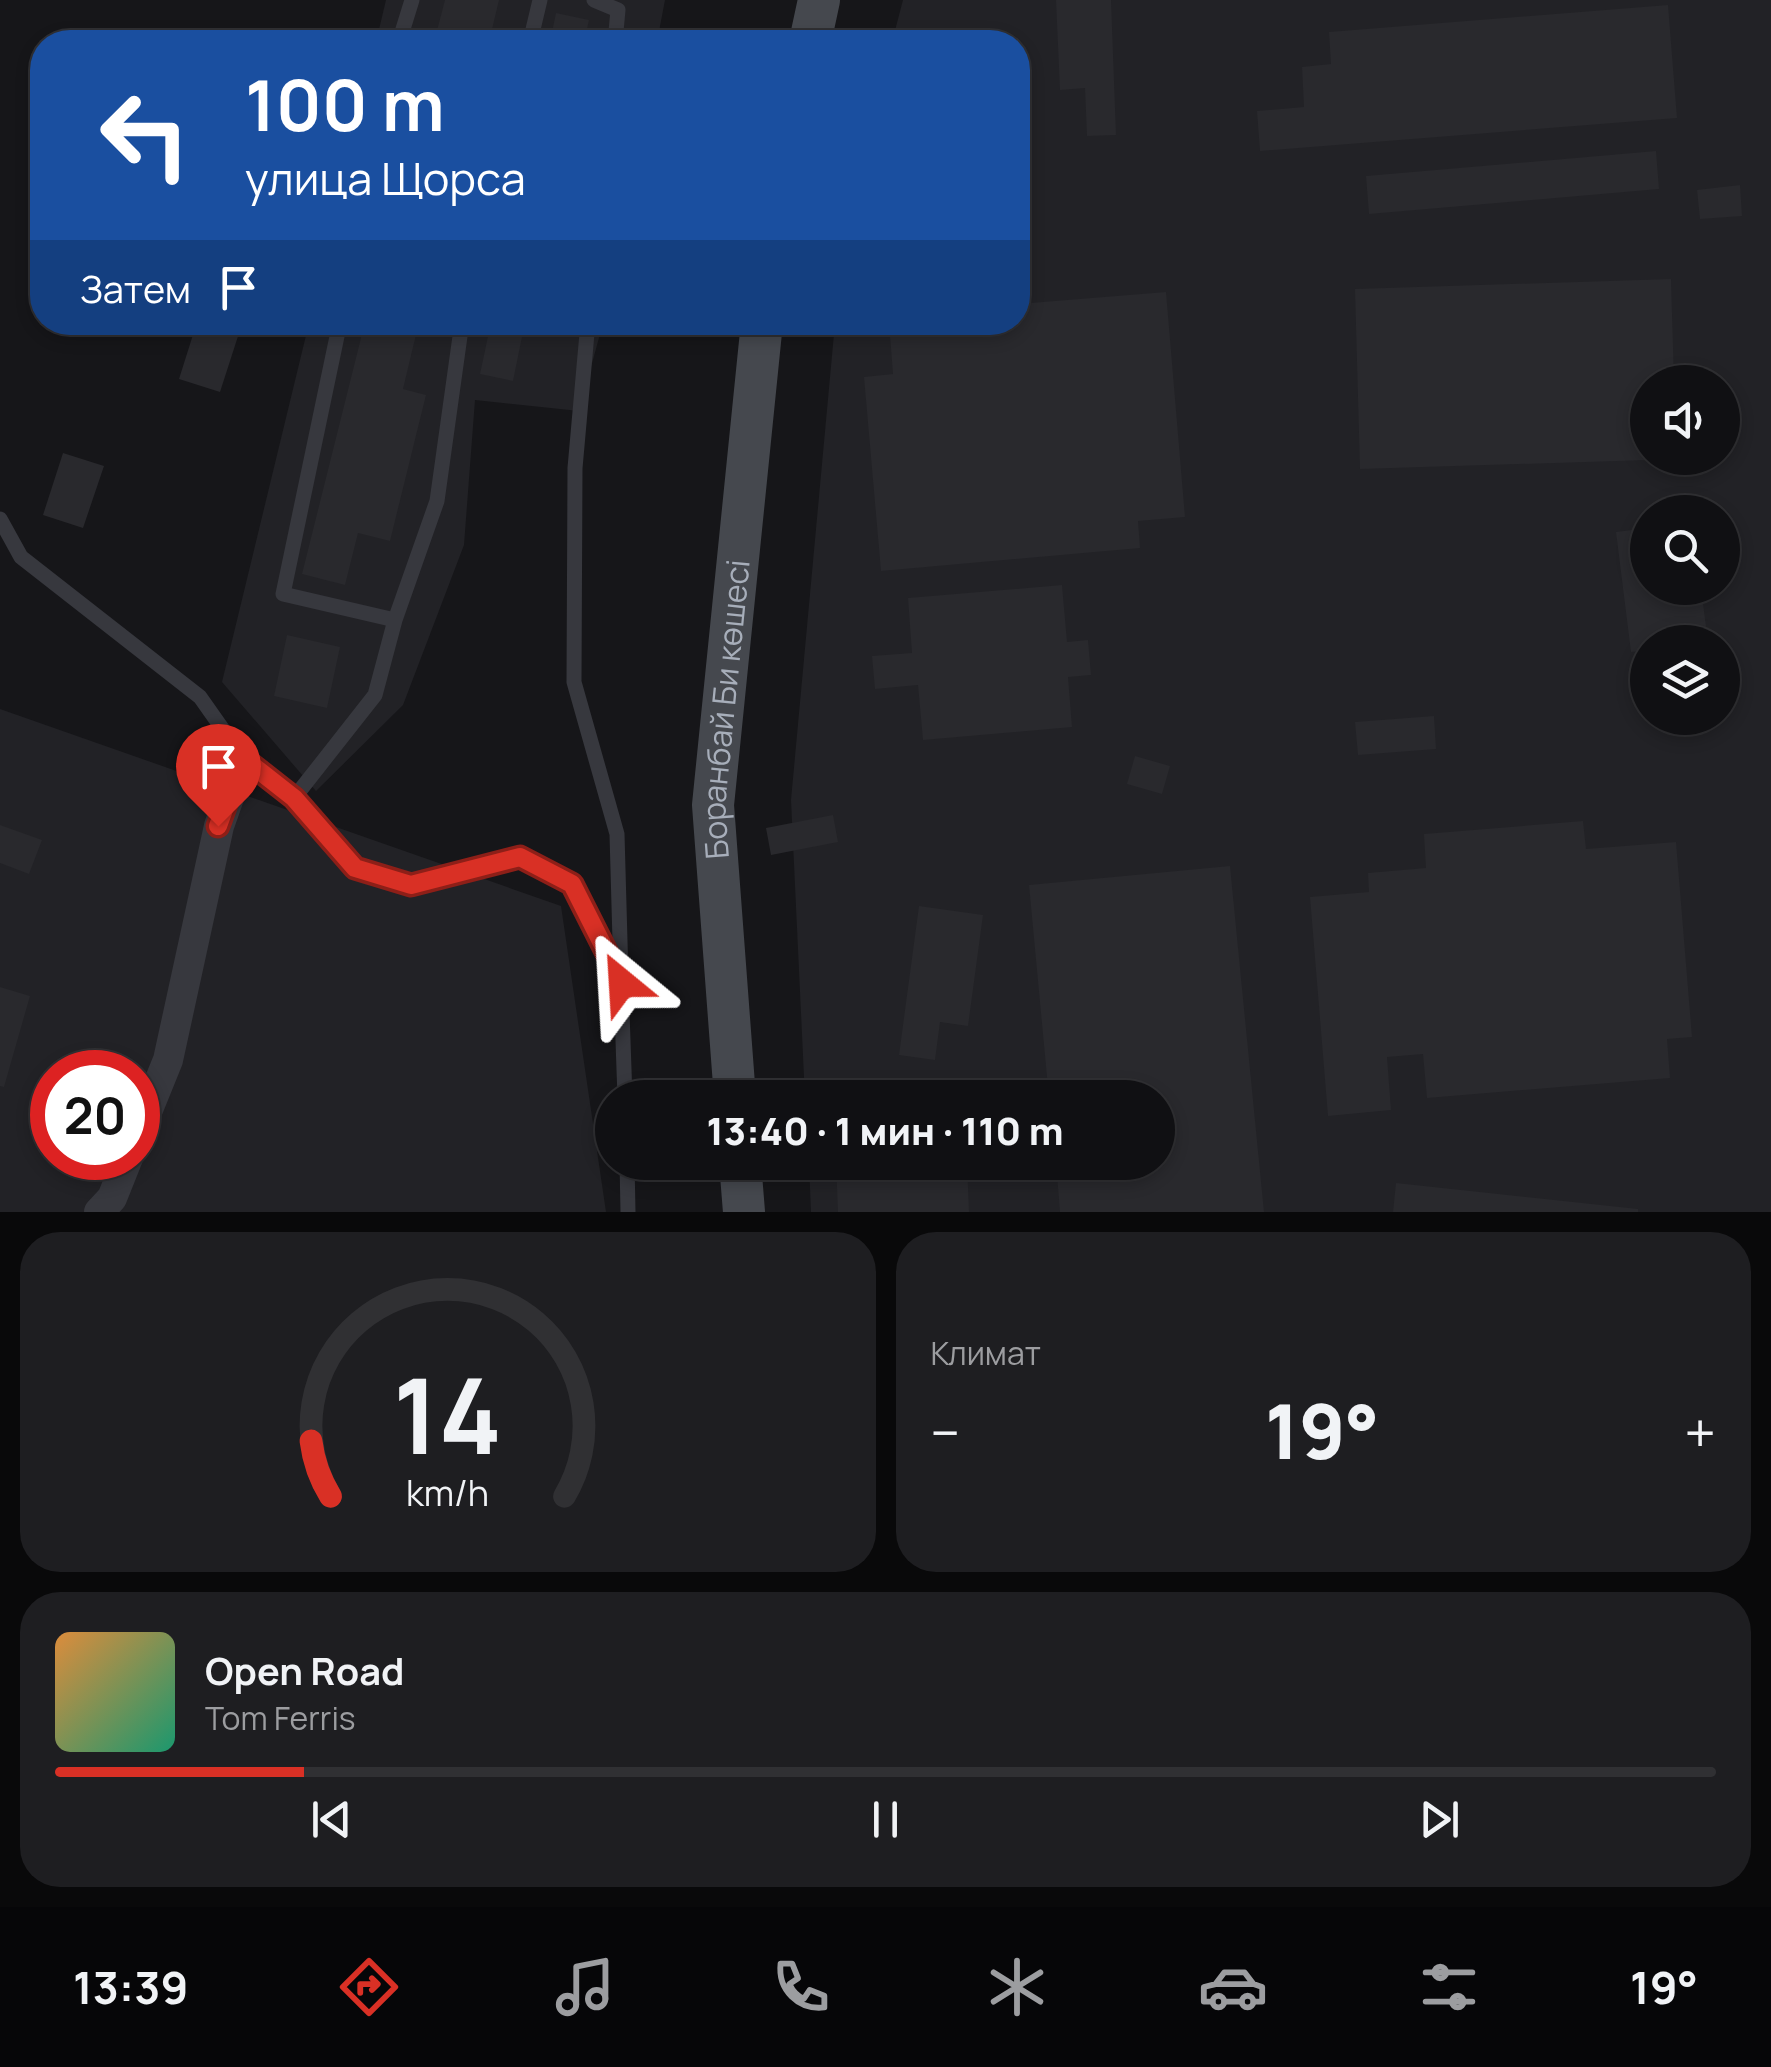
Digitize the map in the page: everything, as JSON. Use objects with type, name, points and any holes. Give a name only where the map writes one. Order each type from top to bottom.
[{"type":"main road","points":[[813,30],[819,0]]},
{"type":"main road","name":"Боранбай Би көшесі","points":[[734,1080],[713,806],[761,335]]},
{"type":"main road","points":[[741,1180],[744,1212]]},
{"type":"street","points":[[160,1080],[168,1060],[218,826],[243,758]]},
{"type":"street","points":[[99,1212],[112,1198],[119,1180]]},
{"type":"lane","points":[[403,30],[412,0]]},
{"type":"lane","points":[[533,30],[540,0]]},
{"type":"lane","points":[[594,0],[618,10],[616,30]]},
{"type":"lane","points":[[337,335],[283,594],[395,620]]},
{"type":"lane","points":[[294,798],[375,696],[395,620],[437,501],[460,335]]},
{"type":"lane","points":[[587,335],[575,468],[574,682],[617,834],[625,1080]]},
{"type":"lane","points":[[0,519],[21,557],[200,696],[243,758],[294,798],[355,868],[411,885],[520,857],[572,884],[622,983]]},
{"type":"lane","points":[[627,1180],[628,1212]]},
{"type":"shaded area","points":[[386,0],[665,0],[659,30],[379,30]]},
{"type":"shaded area","points":[[903,0],[1771,0],[1771,1212],[811,1212],[810,1180],[1175,1180],[1175,1080],[804,1080],[791,800],[834,335],[1030,335],[1030,30],[895,30]]},
{"type":"shaded area","points":[[306,335],[600,335],[579,411],[475,400],[464,545],[403,705],[316,791],[222,682]]},
{"type":"shaded area","points":[[0,709],[561,906],[595,1137],[595,1180],[601,1180],[606,1212],[0,1212]]},
{"type":"building","points":[[445,0],[499,0],[492,30],[437,30]]},
{"type":"building","points":[[1056,0],[1111,0],[1116,135],[1087,136],[1085,88],[1060,90]]},
{"type":"building","points":[[1668,5],[1677,118],[1260,151],[1257,111],[1304,107],[1302,67],[1331,64],[1329,32]]},
{"type":"building","points":[[556,13],[589,20],[587,30],[552,30]]},
{"type":"building","points":[[1656,151],[1659,189],[1369,214],[1366,176]]},
{"type":"building","points":[[1740,185],[1742,216],[1700,219],[1697,190]]},
{"type":"building","points":[[1671,279],[1674,365],[1630,365],[1630,461],[1360,469],[1355,289]]},
{"type":"building","points":[[1166,292],[1185,517],[1138,521],[1140,548],[881,571],[864,377],[893,374],[890,335],[1030,335],[1030,303]]},
{"type":"building","points":[[193,335],[238,335],[220,392],[179,379]]},
{"type":"building","points":[[362,335],[416,335],[403,389],[426,395],[390,541],[358,533],[345,585],[302,574]]},
{"type":"building","points":[[488,335],[522,335],[513,381],[480,374]]},
{"type":"building","points":[[63,453],[104,466],[83,528],[43,515]]},
{"type":"building","points":[[1630,530],[1630,605],[1703,605],[1706,625],[1630,625],[1630,644],[1616,532]]},
{"type":"building","points":[[1062,585],[1067,642],[1088,640],[1091,675],[1068,677],[1072,727],[923,740],[918,685],[875,689],[872,656],[912,653],[908,598]]},
{"type":"building","points":[[287,635],[340,647],[327,708],[274,696]]},
{"type":"building","points":[[1434,716],[1436,749],[1358,755],[1355,722]]},
{"type":"building","points":[[1135,756],[1170,766],[1162,794],[1127,784]]},
{"type":"building","points":[[833,815],[838,842],[771,855],[766,828]]},
{"type":"building","points":[[1583,821],[1586,849],[1676,842],[1692,1037],[1667,1039],[1670,1078],[1427,1098],[1423,1054],[1387,1057],[1391,1110],[1328,1116],[1310,897],[1369,892],[1368,873],[1426,868],[1424,834]]},
{"type":"building","points":[[0,825],[42,840],[29,874],[0,863]]},
{"type":"building","points":[[1230,866],[1264,1212],[1060,1212],[1057,1180],[1175,1180],[1175,1080],[1047,1080],[1029,885]]},
{"type":"building","points":[[919,906],[983,915],[968,1026],[940,1022],[935,1060],[899,1055]]},
{"type":"building","points":[[0,987],[30,996],[4,1087],[0,1086]]},
{"type":"building","points":[[837,1180],[968,1180],[969,1212],[838,1212]]},
{"type":"building","points":[[1396,1183],[1638,1209],[1638,1212],[1393,1212]]},
{"type":"route","points":[[218,826],[243,758],[294,798],[355,868],[411,885],[520,857],[572,884],[622,983]]}]
